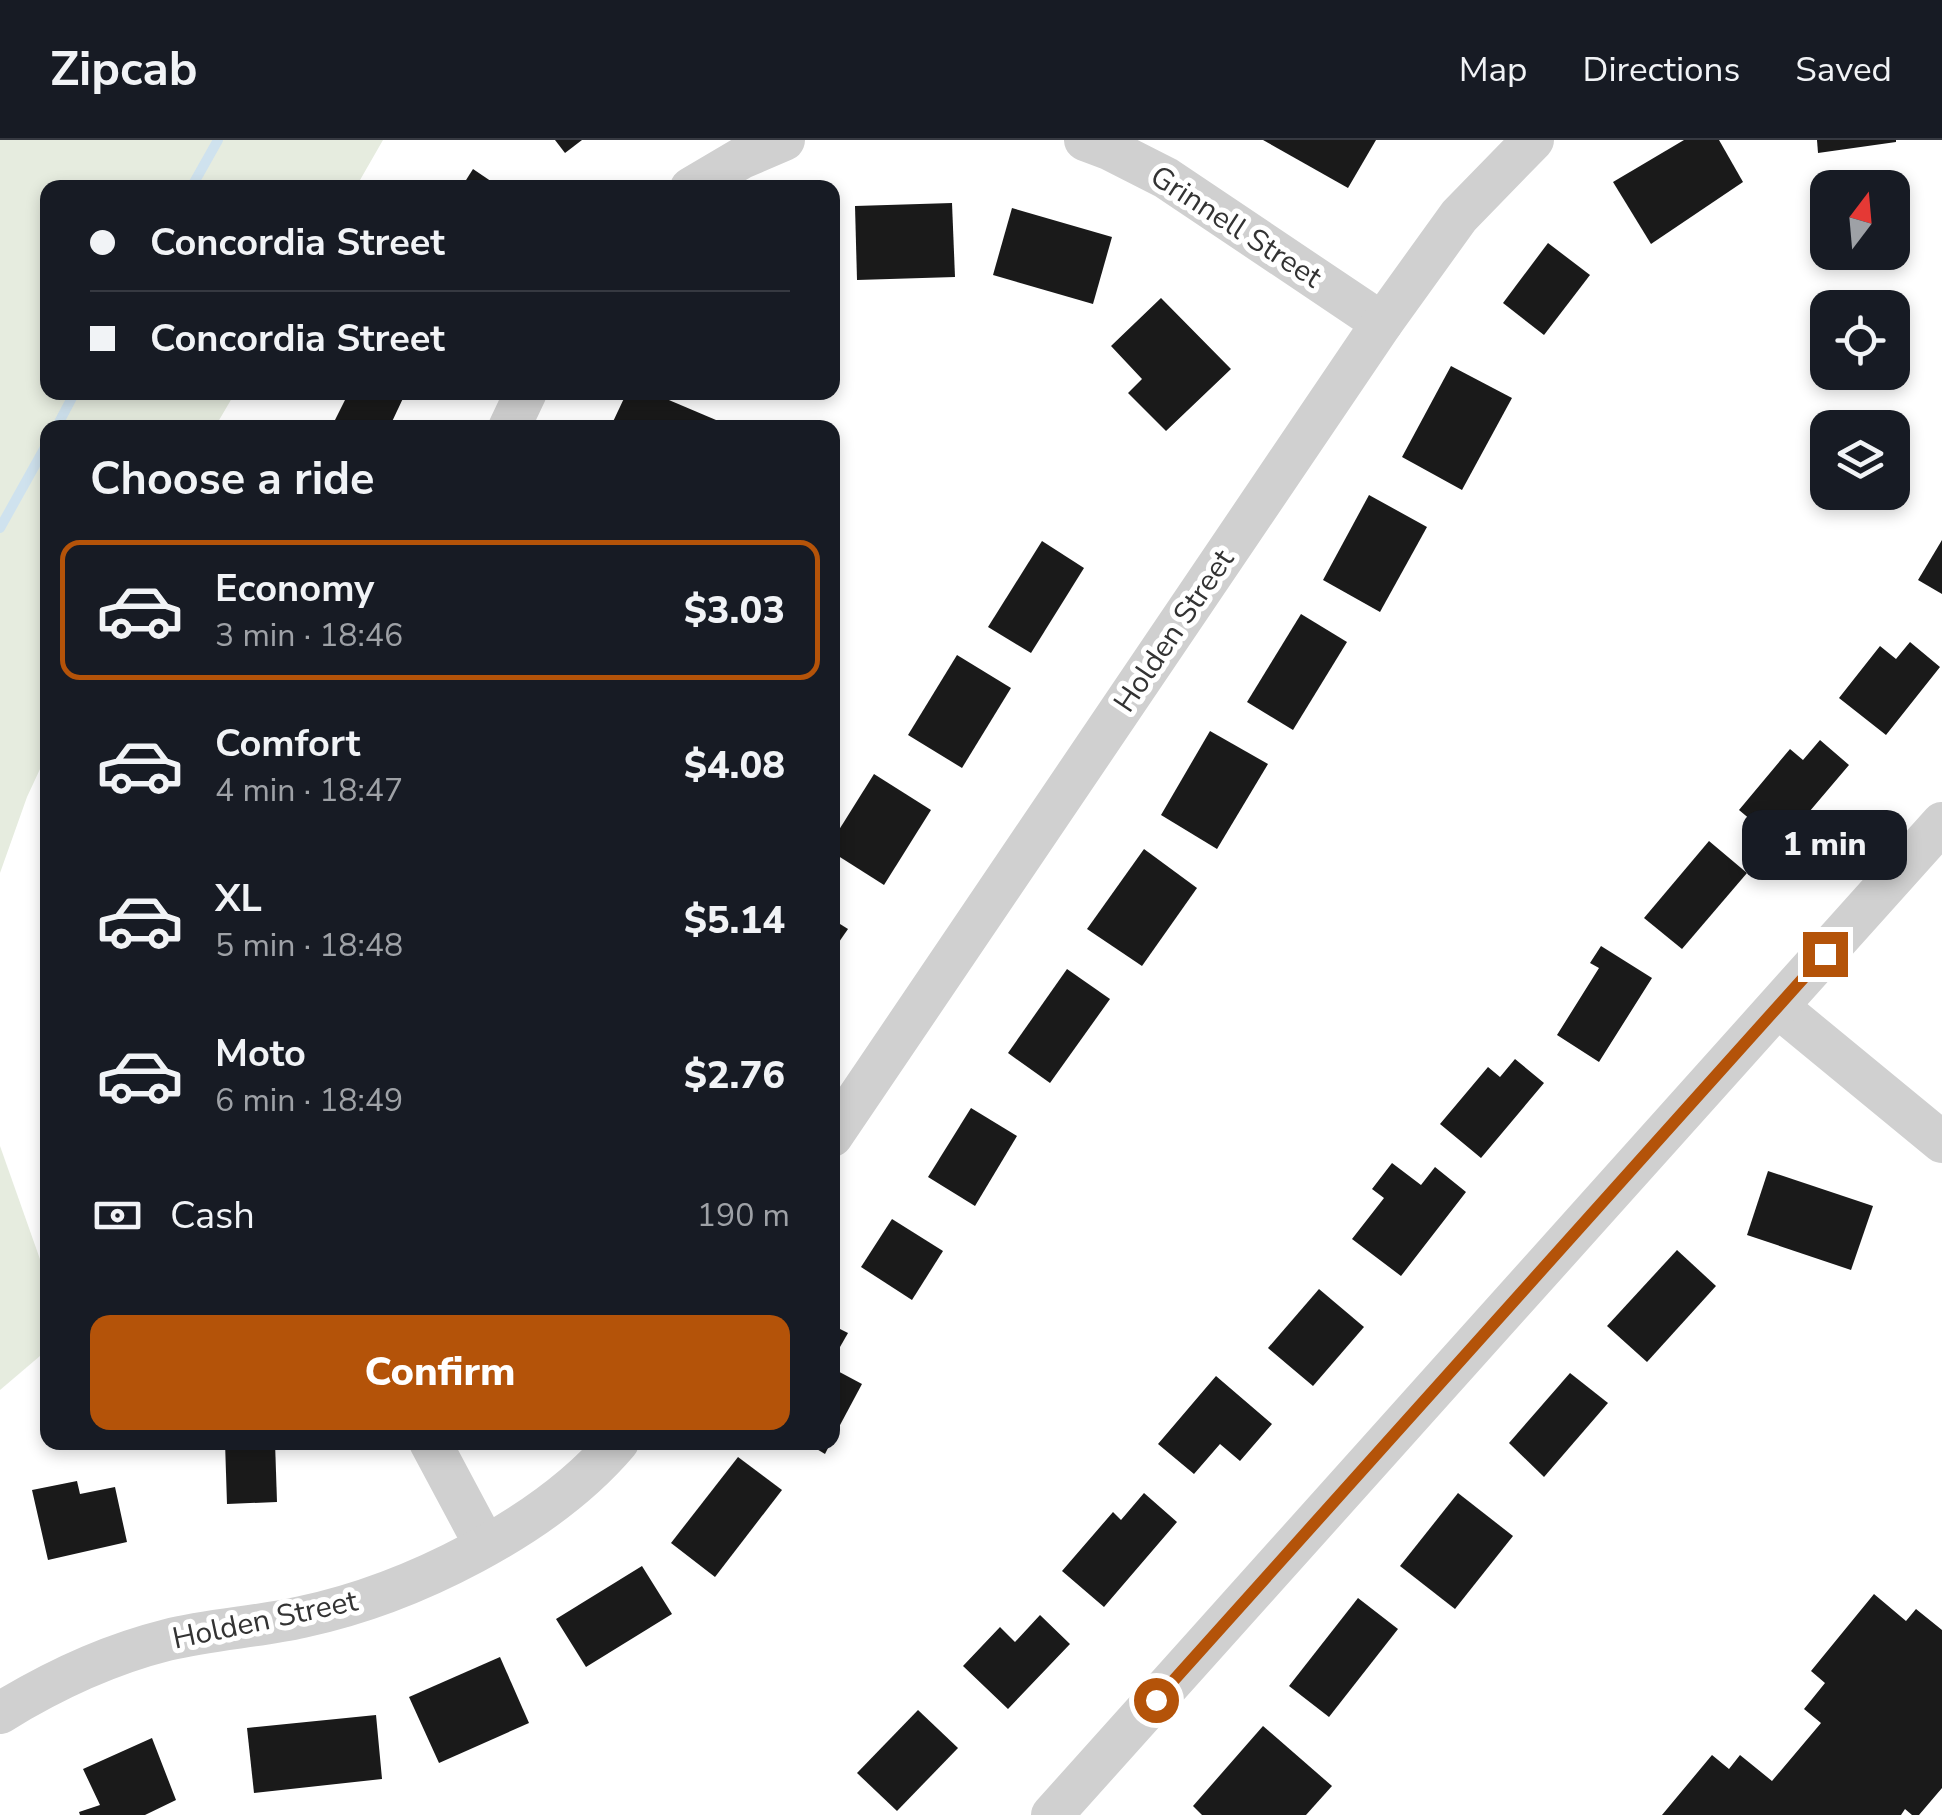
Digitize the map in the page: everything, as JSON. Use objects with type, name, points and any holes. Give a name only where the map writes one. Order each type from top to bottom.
[{"type":"street","points":[[705,180],[784,140]]},
{"type":"street","name":"Grinnell Street","points":[[1085,140],[1166,178],[1382,323]]},
{"type":"street","name":"Holden Street","points":[[840,1124],[1382,323],[1459,216],[1533,140]]},
{"type":"street","points":[[1052,1815],[1942,823]]},
{"type":"street","points":[[1778,1007],[1942,1142]]},
{"type":"street","points":[[434,1450],[485,1545]]},
{"type":"street","name":"Holden Street","points":[[0,1712],[78,1668],[168,1640],[303,1617],[424,1578],[568,1492],[610,1450]]},
{"type":"shaded area","points":[[0,140],[383,140],[360,180],[40,180],[40,400],[231,400],[219,420],[40,420],[40,769],[0,873]]},
{"type":"shaded area","points":[[0,1146],[40,1259],[40,1356],[0,1390]]},
{"type":"building","points":[[555,140],[582,140],[565,153]]},
{"type":"building","points":[[1263,140],[1376,140],[1348,188]]},
{"type":"building","points":[[1684,140],[1719,140],[1743,182],[1651,244],[1613,182]]},
{"type":"building","points":[[1817,140],[1896,140],[1896,142],[1818,153]]},
{"type":"building","points":[[473,169],[489,180],[466,180]]},
{"type":"building","points":[[952,203],[955,277],[857,280],[855,206]]},
{"type":"building","points":[[1012,208],[1112,237],[1093,304],[993,275]]},
{"type":"building","points":[[1548,243],[1590,275],[1544,335],[1503,303]]},
{"type":"building","points":[[1161,298],[1231,369],[1166,431],[1128,393],[1142,379],[1111,346]]},
{"type":"building","points":[[1451,366],[1512,398],[1462,490],[1402,457]]},
{"type":"building","points":[[345,400],[402,400],[393,420],[335,420]]},
{"type":"building","points":[[623,400],[669,400],[716,420],[614,420]]},
{"type":"building","points":[[1369,495],[1427,527],[1380,612],[1323,580]]},
{"type":"building","points":[[1942,540],[1942,594],[1918,580]]},
{"type":"building","points":[[1042,541],[1084,568],[1031,653],[988,627]]},
{"type":"building","points":[[1301,614],[1347,642],[1293,730],[1247,702]]},
{"type":"building","points":[[1910,642],[1940,667],[1886,735],[1839,698],[1880,646],[1896,659]]},
{"type":"building","points":[[957,655],[1011,688],[962,768],[908,735]]},
{"type":"building","points":[[1210,731],[1268,764],[1217,849],[1161,815]]},
{"type":"building","points":[[1820,740],[1849,765],[1781,845],[1739,810],[1790,749],[1803,760]]},
{"type":"building","points":[[874,774],[931,810],[884,885],[840,857],[840,828]]},
{"type":"building","points":[[1709,841],[1747,873],[1682,949],[1644,918]]},
{"type":"building","points":[[1144,849],[1197,888],[1142,966],[1087,929]]},
{"type":"building","points":[[840,924],[848,929],[840,940]]},
{"type":"building","points":[[1601,946],[1652,978],[1599,1062],[1557,1035],[1599,968],[1590,963]]},
{"type":"building","points":[[1067,969],[1110,999],[1050,1083],[1008,1053]]},
{"type":"building","points":[[1515,1059],[1544,1083],[1481,1158],[1440,1124],[1488,1067],[1500,1077]]},
{"type":"building","points":[[971,1108],[1017,1136],[975,1206],[928,1177]]},
{"type":"building","points":[[1392,1163],[1421,1185],[1435,1167],[1466,1192],[1401,1276],[1352,1239],[1384,1198],[1372,1189]]},
{"type":"building","points":[[1768,1171],[1873,1206],[1851,1270],[1747,1235]]},
{"type":"building","points":[[892,1219],[943,1251],[912,1300],[861,1267]]},
{"type":"building","points":[[1677,1250],[1716,1286],[1647,1362],[1607,1326]]},
{"type":"building","points":[[1319,1289],[1364,1327],[1313,1386],[1268,1348]]},
{"type":"building","points":[[840,1329],[848,1333],[840,1347]]},
{"type":"building","points":[[840,1372],[862,1384],[840,1425]]},
{"type":"building","points":[[1570,1373],[1608,1403],[1544,1477],[1509,1443]]},
{"type":"building","points":[[1216,1376],[1272,1424],[1240,1461],[1220,1444],[1194,1474],[1158,1444]]},
{"type":"building","points":[[225,1450],[275,1450],[277,1502],[227,1504]]},
{"type":"building","points":[[738,1457],[782,1490],[715,1577],[671,1543]]},
{"type":"building","points":[[77,1481],[80,1494],[115,1487],[127,1542],[48,1560],[32,1490]]},
{"type":"building","points":[[1144,1493],[1177,1522],[1104,1607],[1062,1571],[1113,1512],[1121,1520]]},
{"type":"building","points":[[1458,1493],[1513,1536],[1455,1609],[1400,1566]]},
{"type":"building","points":[[642,1566],[672,1614],[586,1667],[556,1619]]},
{"type":"building","points":[[1874,1594],[1906,1621],[1916,1609],[1942,1630],[1942,1788],[1919,1815],[1905,1809],[1901,1815],[1662,1815],[1712,1755],[1729,1769],[1740,1755],[1772,1781],[1821,1723],[1804,1709],[1825,1683],[1811,1671]]},
{"type":"building","points":[[1358,1598],[1398,1629],[1329,1717],[1289,1686]]},
{"type":"building","points":[[1040,1615],[1070,1644],[1008,1709],[963,1666],[1000,1627],[1015,1642]]},
{"type":"building","points":[[500,1657],[529,1723],[439,1763],[409,1697]]},
{"type":"building","points":[[918,1710],[958,1748],[897,1811],[857,1773]]},
{"type":"building","points":[[376,1715],[382,1779],[254,1793],[247,1728]]},
{"type":"building","points":[[1263,1726],[1332,1786],[1306,1815],[1202,1815],[1193,1806]]},
{"type":"building","points":[[152,1738],[176,1800],[145,1815],[80,1815],[79,1812],[100,1805],[83,1769]]},
{"type":"waterway","points":[[196,180],[218,140]]},
{"type":"waterway","points":[[60,420],[71,400]]},
{"type":"waterway","points":[[0,528],[40,456]]},
{"type":"route","points":[[1156,1700],[1825,954]]}]
